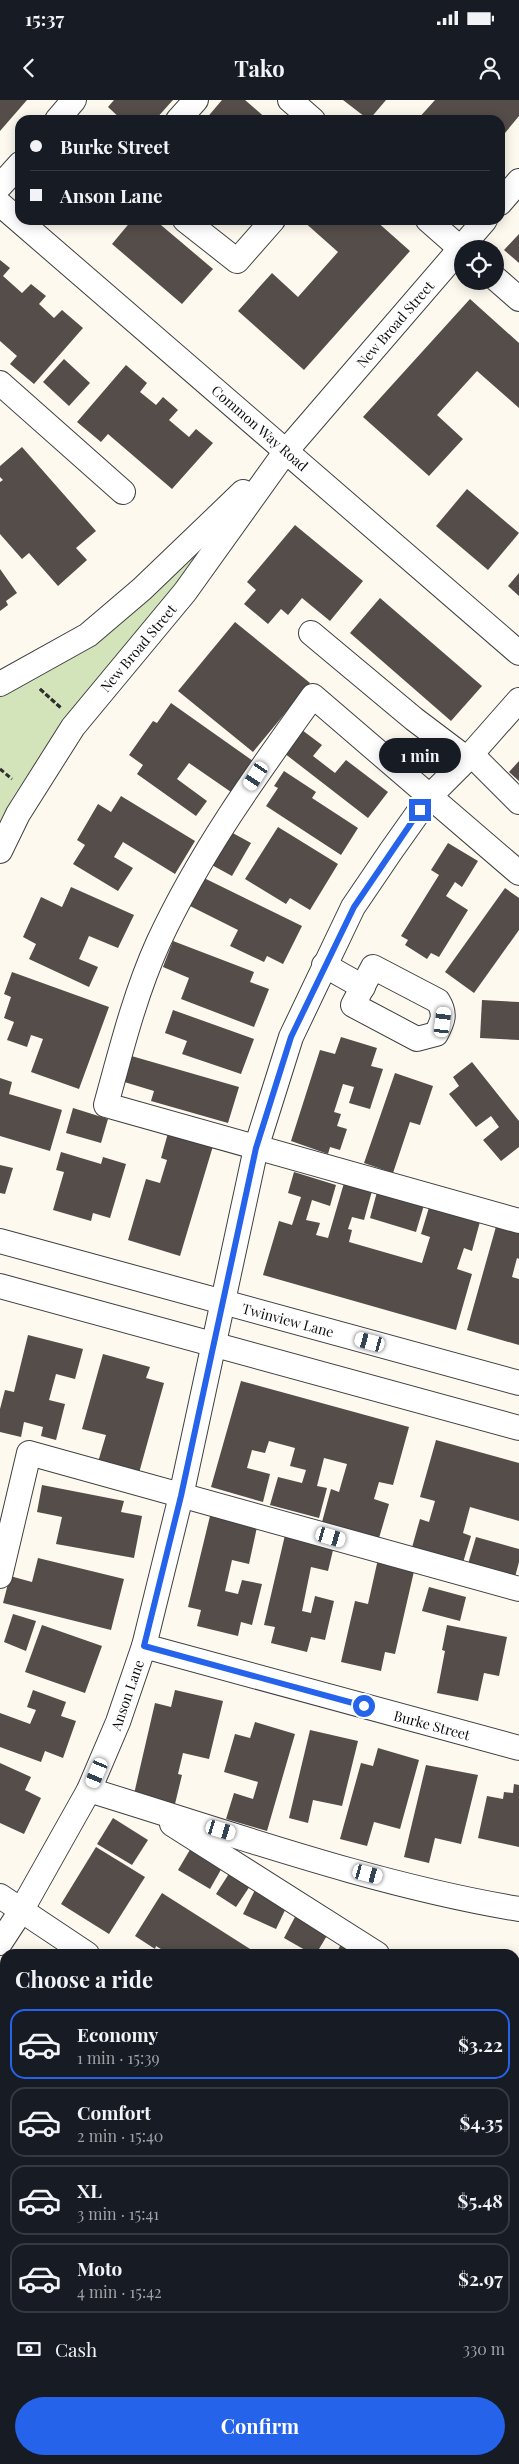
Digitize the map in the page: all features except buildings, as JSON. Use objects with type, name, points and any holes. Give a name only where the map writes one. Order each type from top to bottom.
[{"type":"street","points":[[61,115],[74,100]]},
{"type":"street","points":[[182,115],[196,100]]},
{"type":"street","points":[[290,100],[307,115]]},
{"type":"street","points":[[0,186],[15,170]]},
{"type":"street","points":[[505,197],[519,181]]},
{"type":"street","name":"Common Way Road","points":[[0,204],[15,217]]},
{"type":"street","name":"Common Way Road","points":[[24,225],[519,652]]},
{"type":"street","points":[[190,225],[237,261],[269,225]]},
{"type":"street","points":[[434,225],[454,243]]},
{"type":"street","name":"New Broad Street","points":[[468,240],[481,225]]},
{"type":"street","name":"New Broad Street","points":[[0,851],[67,714],[185,592],[286,451],[454,257]]},
{"type":"street","points":[[504,286],[519,299]]},
{"type":"street","points":[[0,383],[123,492]]},
{"type":"street","name":"New Broad Street","points":[[0,684],[88,635],[142,589],[286,451]]},
{"type":"street","points":[[312,633],[414,719],[469,757],[519,802]]},
{"type":"street","points":[[519,873],[313,696],[256,776],[196,869],[158,943],[132,1010],[106,1105],[519,1221]]},
{"type":"street","name":"Anson Lane","points":[[0,1943],[22,1911],[89,1790],[118,1722],[144,1646],[181,1496],[212,1344],[256,1148],[291,1037],[324,965],[354,907],[430,796],[469,757],[519,700]]},
{"type":"street","points":[[324,965],[363,986]]},
{"type":"street","name":"Twinview Lane","points":[[0,1241],[519,1383]]},
{"type":"street","points":[[0,1286],[519,1428]]},
{"type":"street","points":[[0,1576],[29,1453],[519,1590]]},
{"type":"street","name":"Burke Street","points":[[144,1646],[519,1748]]},
{"type":"street","points":[[89,1790],[343,1867],[471,1901],[519,1909]]},
{"type":"street","points":[[145,1807],[370,1949]]},
{"type":"street","points":[[0,1896],[80,1949]]},
{"type":"path","points":[[34,683],[67,714]]},
{"type":"path","points":[[38,687],[67,714]]},
{"type":"path","points":[[0,769],[12,778]]},
{"type":"path","points":[[8,783],[16,774]]},
{"type":"green space","points":[[251,495],[66,717],[13,797],[0,824],[0,696],[100,638]]},
{"type":"route","points":[[364,1706],[144,1646],[181,1496],[212,1344],[256,1148],[291,1037],[324,965],[354,907],[420,810]]}]
